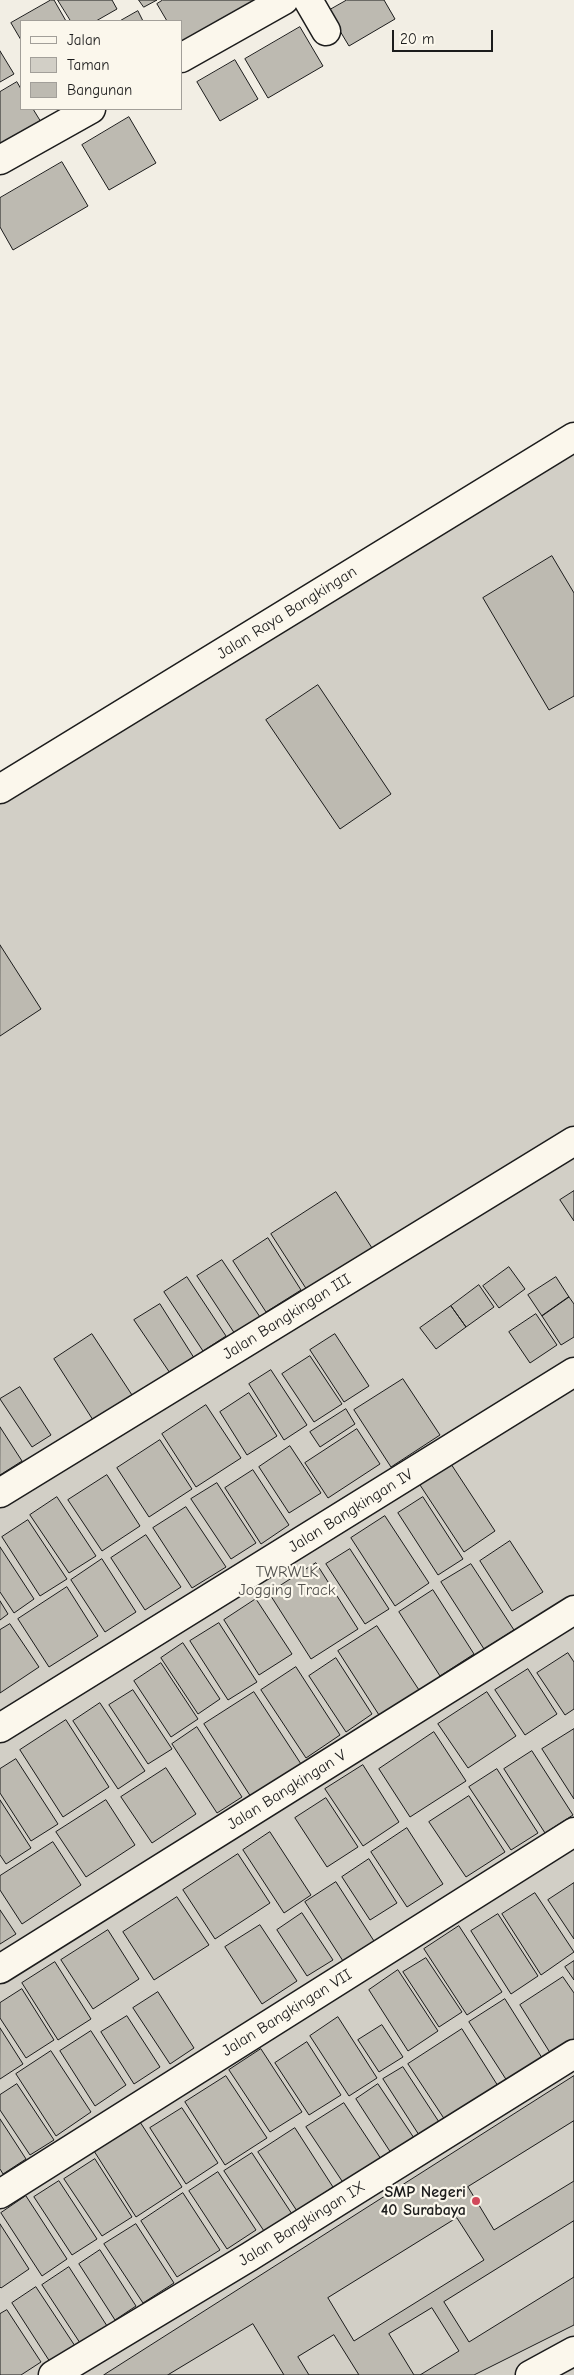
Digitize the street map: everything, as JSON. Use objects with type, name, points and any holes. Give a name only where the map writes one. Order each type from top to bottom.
[{"type":"street","points":[[182,57],[284,0]]},
{"type":"street","points":[[308,0],[326,31]]},
{"type":"street","points":[[0,160],[89,110]]},
{"type":"street","name":"Jalan Raya Bangkingan","points":[[0,789],[574,437]]},
{"type":"street","name":"Jalan Bangkingan III","points":[[0,1493],[574,1141]]},
{"type":"street","name":"Jalan Bangkingan IV","points":[[0,1728],[574,1372]]},
{"type":"street","name":"Jalan Bangkingan V","points":[[0,1969],[574,1610]]},
{"type":"street","name":"Jalan Bangkingan VII","points":[[0,2194],[574,1832]]},
{"type":"street","name":"Jalan Bangkingan IX","points":[[53,2375],[258,2252],[574,2054]]},
{"type":"street","points":[[530,2375],[574,2351]]},
{"type":"green space","name":"TWRWLK Jogging Track","points":[[574,443],[574,2375],[0,2375],[0,787]]},
{"type":"building","points":[[51,0],[54,0],[65,20],[20,20],[20,38],[11,23]]},
{"type":"building","points":[[58,0],[112,0],[117,9],[98,20],[70,20]]},
{"type":"building","points":[[139,0],[157,0],[144,7]]},
{"type":"building","points":[[163,0],[263,0],[182,44],[182,20],[166,20],[157,4]]},
{"type":"building","points":[[347,0],[384,0],[395,19],[349,46],[328,11]]},
{"type":"building","points":[[138,11],[142,20],[122,20]]},
{"type":"building","points":[[300,27],[323,66],[268,98],[245,59]]},
{"type":"building","points":[[0,51],[14,74],[0,82]]},
{"type":"building","points":[[235,60],[258,99],[220,121],[197,82]]},
{"type":"building","points":[[17,82],[20,87],[20,110],[34,110],[41,122],[0,146],[0,92]]},
{"type":"building","points":[[129,117],[156,163],[109,190],[82,145]]},
{"type":"building","points":[[62,162],[88,206],[13,250],[0,227],[0,198]]},
{"type":"building","points":[[552,556],[574,593],[574,696],[549,710],[483,598]]},
{"type":"building","points":[[318,685],[391,794],[340,829],[266,720]]},
{"type":"building","points":[[0,945],[41,1009],[0,1036]]},
{"type":"building","points":[[574,1191],[574,1221],[560,1200]]},
{"type":"building","points":[[336,1192],[372,1248],[307,1290],[271,1234]]},
{"type":"building","points":[[268,1238],[301,1290],[266,1312],[233,1261]]},
{"type":"building","points":[[222,1260],[260,1317],[235,1334],[197,1276]]},
{"type":"building","points":[[509,1267],[525,1289],[499,1308],[483,1286]]},
{"type":"building","points":[[187,1277],[226,1336],[203,1351],[164,1292]]},
{"type":"building","points":[[556,1277],[569,1297],[542,1316],[528,1295]]},
{"type":"building","points":[[479,1285],[494,1307],[466,1327],[451,1306]]},
{"type":"building","points":[[569,1297],[574,1304],[574,1337],[561,1345],[542,1316]]},
{"type":"building","points":[[160,1304],[196,1361],[172,1376],[134,1320]]},
{"type":"building","points":[[451,1306],[466,1327],[436,1349],[420,1328]]},
{"type":"building","points":[[536,1314],[557,1345],[530,1363],[509,1332]]},
{"type":"building","points":[[92,1334],[132,1395],[93,1420],[54,1359]]},
{"type":"building","points":[[335,1334],[369,1386],[344,1402],[310,1350]]},
{"type":"building","points":[[310,1356],[342,1404],[314,1422],[282,1374]]},
{"type":"building","points":[[271,1370],[307,1425],[284,1440],[249,1384]]},
{"type":"building","points":[[403,1379],[440,1435],[391,1467],[354,1410]]},
{"type":"building","points":[[20,1387],[51,1435],[32,1447],[0,1399]]},
{"type":"building","points":[[249,1393],[277,1436],[247,1455],[220,1412]]},
{"type":"building","points":[[206,1405],[241,1458],[196,1487],[162,1434]]},
{"type":"building","points":[[346,1409],[355,1424],[320,1447],[310,1432]]},
{"type":"building","points":[[0,1427],[22,1461],[0,1475]]},
{"type":"building","points":[[357,1429],[380,1464],[328,1498],[305,1463]]},
{"type":"building","points":[[160,1440],[192,1489],[149,1517],[117,1468]]},
{"type":"building","points":[[290,1446],[321,1493],[289,1513],[259,1467]]},
{"type":"building","points":[[451,1464],[495,1531],[464,1552],[420,1485]]},
{"type":"building","points":[[253,1470],[289,1525],[261,1544],[225,1488]]},
{"type":"building","points":[[107,1475],[140,1526],[102,1551],[68,1500]]},
{"type":"building","points":[[217,1483],[256,1543],[231,1559],[191,1499]]},
{"type":"building","points":[[57,1497],[96,1556],[69,1573],[30,1515]]},
{"type":"building","points":[[423,1497],[463,1559],[438,1575],[398,1513]]},
{"type":"building","points":[[186,1507],[226,1567],[192,1588],[153,1528]]},
{"type":"building","points":[[385,1516],[429,1583],[395,1606],[351,1538]]},
{"type":"building","points":[[28,1520],[67,1579],[40,1596],[2,1537]]},
{"type":"building","points":[[146,1535],[181,1587],[145,1610],[111,1558]]},
{"type":"building","points":[[510,1541],[543,1592],[512,1611],[480,1561]]},
{"type":"building","points":[[0,1547],[34,1599],[14,1613],[0,1592]]},
{"type":"building","points":[[350,1549],[389,1609],[365,1624],[326,1564]]},
{"type":"building","points":[[102,1559],[136,1612],[105,1632],[71,1580]]},
{"type":"building","points":[[316,1563],[358,1629],[311,1659],[269,1593]]},
{"type":"building","points":[[471,1564],[514,1630],[484,1649],[441,1582]]},
{"type":"building","points":[[67,1587],[98,1636],[49,1667],[18,1619]]},
{"type":"building","points":[[433,1590],[474,1654],[440,1676],[399,1612]]},
{"type":"building","points":[[256,1599],[292,1654],[259,1675],[224,1620]]},
{"type":"building","points":[[0,1601],[8,1614],[0,1620]]},
{"type":"building","points":[[219,1623],[257,1682],[228,1700],[190,1641]]},
{"type":"building","points":[[10,1624],[39,1667],[0,1693],[0,1630]]},
{"type":"building","points":[[377,1626],[419,1690],[379,1715],[338,1651]]},
{"type":"building","points":[[183,1643],[220,1699],[198,1714],[161,1658]]},
{"type":"building","points":[[568,1653],[574,1662],[574,1709],[565,1715],[537,1673]]},
{"type":"building","points":[[336,1658],[372,1714],[346,1732],[309,1676]]},
{"type":"building","points":[[161,1663],[198,1719],[171,1737],[134,1681]]},
{"type":"building","points":[[296,1667],[340,1735],[306,1758],[261,1690]]},
{"type":"building","points":[[528,1669],[557,1714],[525,1735],[495,1690]]},
{"type":"building","points":[[133,1690],[172,1749],[148,1764],[109,1705]]},
{"type":"building","points":[[254,1692],[301,1764],[251,1797],[204,1724]]},
{"type":"building","points":[[487,1692],[516,1736],[468,1768],[438,1724]]},
{"type":"building","points":[[100,1703],[145,1771],[118,1789],[73,1721]]},
{"type":"building","points":[[66,1720],[109,1787],[63,1817],[20,1750]]},
{"type":"building","points":[[197,1727],[242,1797],[217,1813],[172,1744]]},
{"type":"building","points":[[574,1729],[574,1799],[542,1749]]},
{"type":"building","points":[[434,1732],[466,1781],[410,1817],[379,1769]]},
{"type":"building","points":[[532,1751],[573,1815],[545,1833],[504,1769]]},
{"type":"building","points":[[16,1759],[58,1824],[31,1841],[0,1793],[0,1769]]},
{"type":"building","points":[[363,1765],[399,1822],[363,1846],[325,1789]]},
{"type":"building","points":[[166,1768],[196,1814],[152,1843],[121,1797]]},
{"type":"building","points":[[497,1769],[538,1833],[511,1850],[469,1787]]},
{"type":"building","points":[[469,1796],[505,1852],[466,1877],[429,1822]]},
{"type":"building","points":[[326,1798],[358,1847],[327,1867],[295,1818]]},
{"type":"building","points":[[0,1800],[31,1848],[6,1864],[0,1855]]},
{"type":"building","points":[[106,1800],[135,1845],[86,1877],[56,1832]]},
{"type":"building","points":[[407,1828],[443,1884],[407,1907],[371,1852]]},
{"type":"building","points":[[270,1832],[311,1895],[284,1913],[243,1850]]},
{"type":"building","points":[[53,1842],[81,1885],[22,1924],[0,1890],[0,1876]]},
{"type":"building","points":[[238,1854],[270,1903],[215,1939],[183,1890]]},
{"type":"building","points":[[369,1859],[397,1903],[370,1920],[342,1877]]},
{"type":"building","points":[[336,1882],[374,1941],[343,1961],[305,1902]]},
{"type":"building","points":[[574,1883],[574,1939],[548,1900]]},
{"type":"building","points":[[535,1893],[574,1952],[541,1975],[502,1914]]},
{"type":"building","points":[[177,1897],[209,1945],[154,1980],[123,1932]]},
{"type":"building","points":[[0,1910],[16,1934],[0,1944]]},
{"type":"building","points":[[302,1913],[333,1960],[307,1976],[277,1930]]},
{"type":"building","points":[[498,1914],[538,1976],[511,1994],[471,1931]]},
{"type":"building","points":[[260,1925],[297,1981],[262,2004],[225,1947]]},
{"type":"building","points":[[459,1926],[502,1992],[467,2015],[424,1949]]},
{"type":"building","points":[[108,1930],[139,1979],[93,2009],[61,1960]]},
{"type":"building","points":[[426,1958],[462,2012],[439,2027],[403,1972]]},
{"type":"building","points":[[574,1961],[574,1980],[565,1967]]},
{"type":"building","points":[[55,1962],[91,2019],[58,2040],[22,1983]]},
{"type":"building","points":[[398,1970],[438,2031],[408,2051],[369,1990]]},
{"type":"building","points":[[563,1977],[574,1993],[574,2046],[554,2059],[520,2005]]},
{"type":"building","points":[[22,1989],[54,2040],[26,2058],[0,2018],[0,2003]]},
{"type":"building","points":[[158,1992],[194,2048],[170,2064],[133,2008]]},
{"type":"building","points":[[505,1999],[544,2061],[509,2084],[469,2022]]},
{"type":"building","points":[[127,2016],[160,2067],[134,2084],[101,2032]]},
{"type":"building","points":[[338,2017],[377,2078],[349,2096],[310,2036]]},
{"type":"building","points":[[382,2025],[403,2057],[379,2072],[358,2040]]},
{"type":"building","points":[[0,2028],[23,2064],[0,2079]]},
{"type":"building","points":[[462,2029],[498,2086],[445,2120],[408,2064]]},
{"type":"building","points":[[91,2031],[126,2085],[95,2106],[60,2051]]},
{"type":"building","points":[[307,2042],[341,2095],[309,2115],[275,2063]]},
{"type":"building","points":[[261,2049],[302,2112],[270,2132],[229,2070]]},
{"type":"building","points":[[51,2051],[91,2112],[56,2136],[16,2074]]},
{"type":"building","points":[[403,2067],[439,2122],[419,2135],[383,2079]]},
{"type":"building","points":[[226,2076],[267,2138],[225,2165],[185,2102]]},
{"type":"building","name":"SMP Negeri 40 Surabaya","points":[[574,2076],[574,2325],[474,2375],[104,2375]]},
{"type":"building","points":[[17,2084],[54,2140],[30,2155],[0,2110],[0,2095]]},
{"type":"building","points":[[378,2084],[414,2138],[391,2153],[356,2099]]},
{"type":"building","points":[[344,2103],[381,2159],[344,2184],[306,2127]]},
{"type":"building","points":[[182,2108],[218,2163],[186,2184],[150,2128]]},
{"type":"building","points":[[0,2119],[26,2159],[3,2174],[0,2169]]},
{"type":"building","points":[[574,2121],[574,2181],[494,2230],[468,2187]]},
{"type":"building","points":[[140,2122],[182,2187],[136,2217],[94,2151]]},
{"type":"building","points":[[295,2128],[333,2187],[297,2211],[258,2152]]},
{"type":"building","points":[[252,2153],[292,2214],[264,2231],[224,2171]]},
{"type":"building","points":[[95,2159],[132,2217],[102,2236],[64,2179]]},
{"type":"building","points":[[218,2172],[256,2230],[227,2249],[189,2191]]},
{"type":"building","points":[[59,2181],[97,2239],[72,2255],[34,2197]]},
{"type":"building","points":[[183,2193],[220,2250],[177,2277],[141,2221]]},
{"type":"building","points":[[26,2196],[67,2259],[42,2276],[1,2213]]},
{"type":"building","points":[[457,2218],[484,2260],[354,2341],[328,2298]]},
{"type":"building","points":[[574,2221],[574,2277],[469,2342],[444,2302]]},
{"type":"building","points":[[0,2224],[29,2269],[1,2288],[0,2287]]},
{"type":"building","points":[[136,2224],[174,2283],[143,2303],[104,2244]]},
{"type":"building","points":[[100,2250],[136,2306],[115,2320],[79,2264]]},
{"type":"building","points":[[69,2267],[109,2329],[82,2346],[42,2285]]},
{"type":"building","points":[[36,2287],[77,2349],[52,2365],[12,2303]]},
{"type":"building","points":[[432,2308],[459,2351],[420,2375],[414,2375],[389,2334]]},
{"type":"building","points":[[7,2310],[41,2362],[21,2375],[0,2375],[0,2314]]},
{"type":"building","points":[[253,2324],[284,2375],[168,2375]]},
{"type":"building","points":[[334,2335],[359,2375],[309,2375],[298,2357]]},
{"type":"place","name":"SMP Negeri 40 Surabaya","points":[[476,2201]]}]
